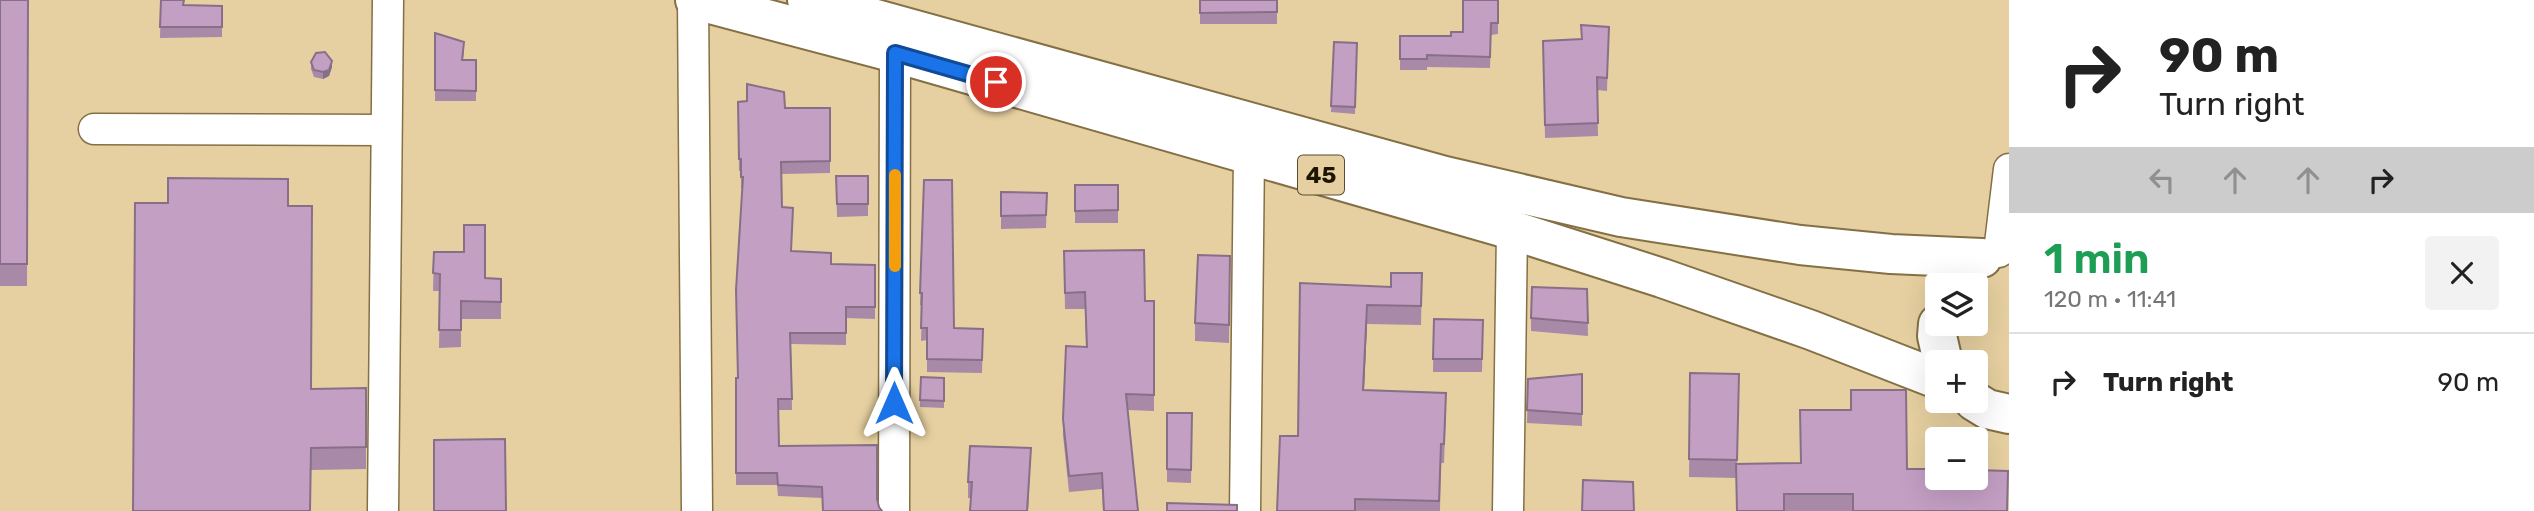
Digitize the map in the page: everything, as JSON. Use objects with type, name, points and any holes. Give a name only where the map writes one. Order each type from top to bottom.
[{"type":"highway","name":"45","points":[[694,0],[895,53],[1512,230],[1786,321],[1925,374]]},
{"type":"highway","name":"45","points":[[807,0],[1445,176],[1621,217],[1800,245],[1891,254],[1996,254]]},
{"type":"highway","points":[[1962,273],[1996,254]]},
{"type":"highway","points":[[1988,408],[2009,414]]},
{"type":"street","points":[[383,511],[388,0]]},
{"type":"street","points":[[694,0],[697,511]]},
{"type":"street","points":[[894,511],[895,53]]},
{"type":"street","points":[[94,129],[386,130]]},
{"type":"street","points":[[1245,511],[1250,153]]},
{"type":"street","points":[[1996,254],[2009,169]]},
{"type":"street","points":[[1508,511],[1512,230]]},
{"type":"building","points":[[0,0],[28,0],[27,264],[0,264]]},
{"type":"building","points":[[161,0],[184,0],[183,5],[222,6],[222,27],[160,27]]},
{"type":"building","points":[[1200,0],[1277,0],[1277,12],[1200,13]]},
{"type":"building","points":[[1463,0],[1498,0],[1498,23],[1491,23],[1490,57],[1427,55],[1427,59],[1400,59],[1400,36],[1451,36],[1451,32],[1463,32]]},
{"type":"building","points":[[1581,25],[1609,27],[1607,78],[1597,77],[1598,123],[1545,125],[1543,41],[1582,39]]},
{"type":"building","points":[[435,33],[464,42],[462,60],[476,60],[476,91],[435,90]]},
{"type":"building","points":[[1334,42],[1357,43],[1355,107],[1331,106]]},
{"type":"building","points":[[325,52],[332,61],[329,70],[314,70],[311,62],[316,53]]},
{"type":"building","points":[[747,84],[784,92],[785,108],[830,108],[830,161],[781,162],[782,207],[793,208],[791,251],[831,253],[831,264],[875,265],[875,307],[846,307],[846,333],[790,333],[792,399],[778,399],[779,446],[877,445],[877,499],[882,511],[823,511],[822,487],[778,485],[777,473],[736,473],[736,290],[743,177],[739,159],[738,102],[747,101]]},
{"type":"building","points":[[836,176],[868,176],[868,204],[837,204]]},
{"type":"building","points":[[168,178],[288,179],[288,206],[312,206],[311,389],[366,388],[366,447],[311,448],[310,511],[133,511],[135,203],[168,203]]},
{"type":"building","points":[[924,180],[952,180],[954,328],[983,329],[982,360],[927,359],[927,328],[921,328],[920,293]]},
{"type":"building","points":[[1075,185],[1118,185],[1118,210],[1075,211]]},
{"type":"building","points":[[1001,192],[1047,193],[1046,215],[1001,216]]},
{"type":"building","points":[[464,225],[485,225],[485,278],[501,279],[501,302],[461,301],[461,330],[439,330],[440,274],[433,273],[434,252],[464,252]]},
{"type":"building","points":[[1144,250],[1145,301],[1154,301],[1154,395],[1126,394],[1138,511],[1104,511],[1102,473],[1069,476],[1063,419],[1066,346],[1087,347],[1085,292],[1065,293],[1064,251]]},
{"type":"building","points":[[1198,255],[1230,256],[1229,325],[1195,323]]},
{"type":"building","points":[[1391,273],[1422,273],[1421,306],[1367,305],[1363,390],[1446,393],[1439,501],[1355,499],[1355,511],[1277,511],[1280,436],[1298,436],[1300,283],[1391,287]]},
{"type":"building","points":[[1532,287],[1587,289],[1588,323],[1531,318]]},
{"type":"building","points":[[1434,319],[1483,320],[1482,359],[1433,359]]},
{"type":"building","points":[[1690,373],[1739,374],[1737,460],[1689,459]]},
{"type":"building","points":[[1582,374],[1582,414],[1527,410],[1528,379]]},
{"type":"building","points":[[921,377],[944,378],[944,401],[920,400]]},
{"type":"building","points":[[1851,390],[1906,390],[1907,469],[1925,469],[1925,490],[1988,490],[1988,470],[2008,471],[2007,511],[1853,511],[1853,494],[1784,494],[1784,511],[1737,511],[1736,464],[1801,463],[1800,410],[1851,410]]},
{"type":"building","points":[[1167,413],[1192,413],[1191,470],[1167,469]]},
{"type":"building","points":[[505,439],[506,511],[434,511],[434,440]]},
{"type":"building","points":[[970,446],[1031,448],[1027,511],[970,511]]},
{"type":"building","points":[[1583,480],[1633,482],[1634,511],[1582,511]]},
{"type":"building","points":[[1167,503],[1237,505],[1237,511],[1167,511]]},
{"type":"slow traffic","points":[[895,175],[895,266]]},
{"type":"route","points":[[894,403],[895,53],[996,82]]}]
